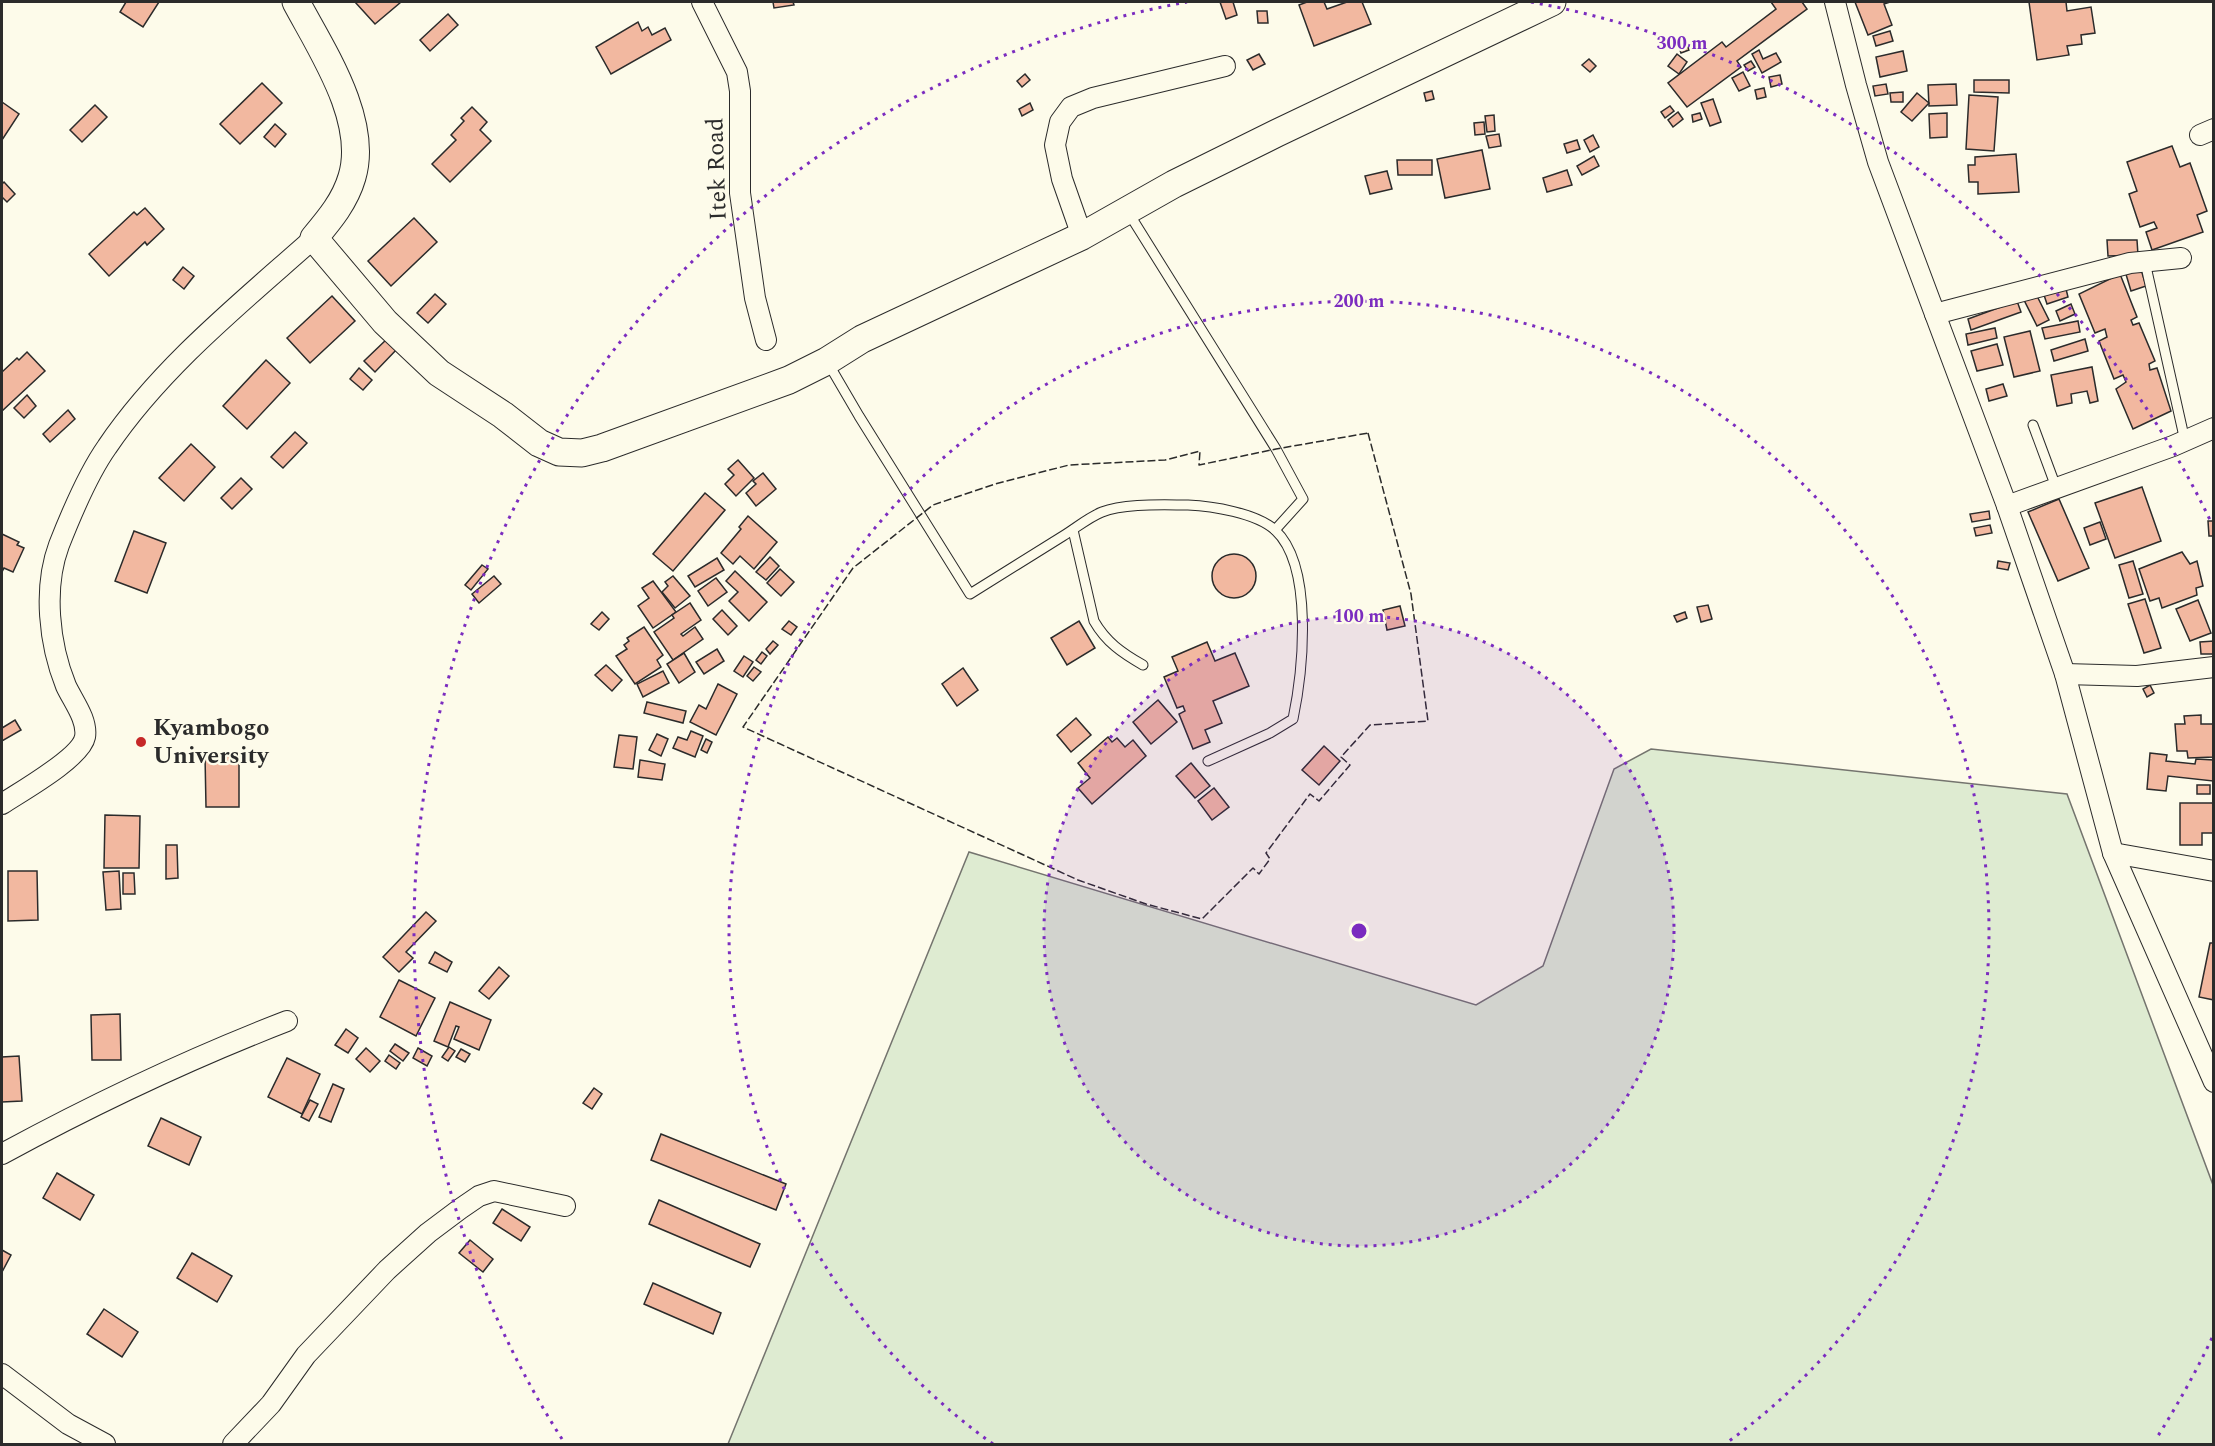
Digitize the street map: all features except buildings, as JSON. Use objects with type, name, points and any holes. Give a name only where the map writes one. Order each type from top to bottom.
[{"type":"street","points":[[2,804],[44,777],[76,752],[85,738],[85,724],[65,684],[51,628],[49,588],[58,546],[106,448],[160,379],[314,238],[339,208],[352,176],[357,144],[350,114],[326,58],[296,2]]},
{"type":"street","name":"Itek Road","points":[[702,2],[737,72],[740,91],[740,194],[755,298],[766,340]]},
{"type":"street","points":[[314,238],[385,322],[439,373],[503,415],[539,443],[559,452],[582,453],[602,448],[789,380],[827,361],[862,339],[1082,236],[1277,132],[1552,2]]},
{"type":"street","points":[[1835,2],[1878,162],[2007,506],[2066,674],[2112,853],[2214,1082]]},
{"type":"street","points":[[1082,236],[1062,179],[1055,145],[1060,122],[1071,107],[1094,98],[1225,66]]},
{"type":"street","points":[[1935,314],[2130,263],[2181,258]]},
{"type":"street","points":[[2007,506],[2185,441],[2214,428]]},
{"type":"street","points":[[2066,674],[2137,676],[2214,667]]},
{"type":"street","points":[[2112,853],[2214,871]]},
{"type":"street","points":[[2,1154],[212,1050],[287,1021]]},
{"type":"street","points":[[233,1444],[271,1404],[306,1355],[347,1312],[428,1233],[460,1209],[479,1196],[494,1191],[565,1206]]},
{"type":"street","points":[[2,1374],[68,1424],[105,1444]]},
{"type":"lane","points":[[1127,210],[1276,449],[1303,499],[1275,530]]},
{"type":"lane","points":[[2147,271],[2185,441]]},
{"type":"lane","points":[[827,361],[970,594],[1103,511],[1147,504],[1202,506],[1252,516],[1275,530],[1291,554],[1301,586],[1303,625],[1293,719],[1270,733],[1208,761]]},
{"type":"lane","points":[[2033,425],[2056,487]]},
{"type":"lane","points":[[1073,530],[1094,621],[1101,633],[1117,650],[1143,665]]},
{"type":"green space","points":[[1651,749],[2067,794],[2213,1185],[2213,1444],[728,1444],[969,852],[1476,1005],[1543,966],[1614,769]]},
{"type":"fence","points":[[1368,433],[1411,594],[1428,721],[1370,725],[1341,757],[1350,765],[1319,801],[1310,794],[1266,853],[1270,859],[1259,874],[1253,868],[1202,919],[1146,904],[1078,880],[743,727],[853,568],[933,505],[995,484],[1069,465],[1165,460],[1200,451],[1199,465],[1368,433]]},
{"type":"place","name":"Kyambogo University","points":[[141,742]]}]
